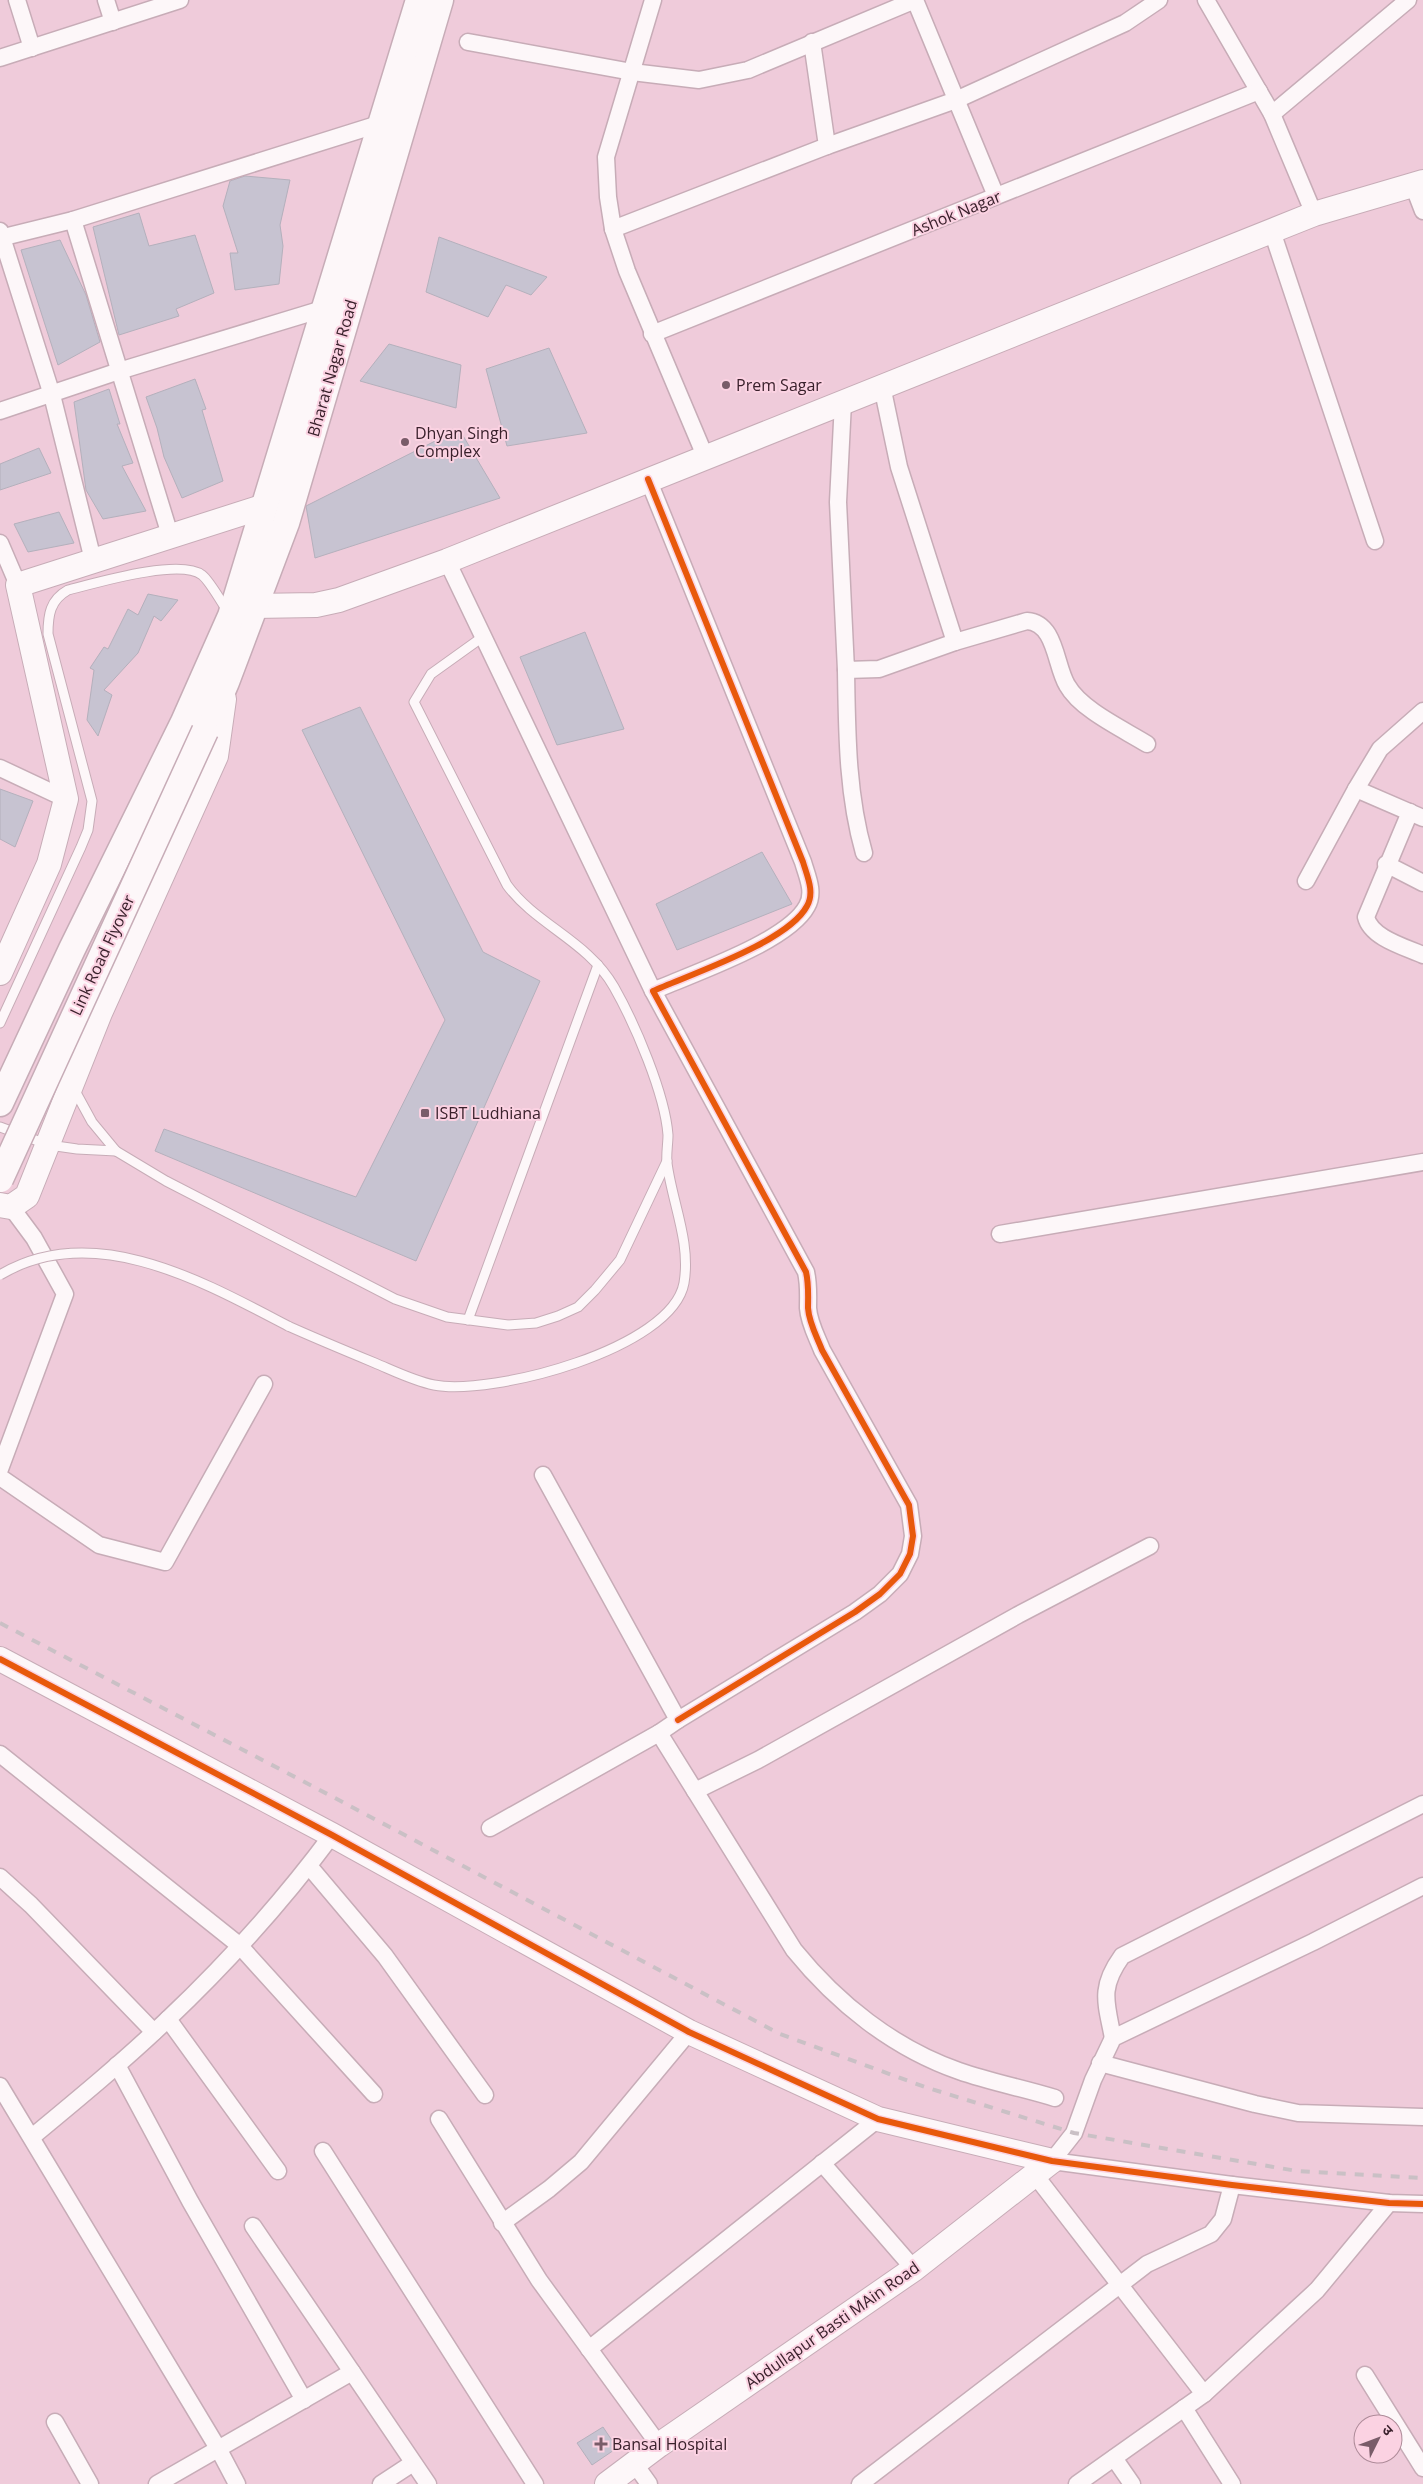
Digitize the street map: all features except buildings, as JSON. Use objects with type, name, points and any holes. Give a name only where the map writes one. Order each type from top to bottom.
[{"type":"main road","name":"Bharat Nagar Road","points":[[194,727],[226,682],[265,506],[382,123],[430,1]]},
{"type":"main road","name":"Bharat Nagar Road","points":[[194,727],[243,611],[286,523],[430,1]]},
{"type":"main road","name":"Link Road Flyover","points":[[0,1103],[72,949],[194,727]]},
{"type":"main road","name":"Link Road Flyover","points":[[0,1179],[194,727]]},
{"type":"street","points":[[17,0],[32,48]]},
{"type":"street","points":[[106,0],[113,22]]},
{"type":"street","points":[[0,58],[180,0]]},
{"type":"street","points":[[653,0],[606,157],[613,229],[652,334],[705,456]]},
{"type":"street","points":[[468,42],[632,72],[699,80],[748,70],[916,0],[996,196]]},
{"type":"street","points":[[613,229],[827,146],[956,100],[1126,24],[1159,0]]},
{"type":"street","points":[[1206,0],[1272,114],[1314,214]]},
{"type":"street","points":[[1272,114],[1408,0]]},
{"type":"street","points":[[812,42],[827,146]]},
{"type":"street","name":"Ashok Nagar","points":[[652,334],[1259,91]]},
{"type":"street","points":[[92,560],[52,395],[1,235],[73,220],[382,123]]},
{"type":"street","points":[[243,611],[316,605],[339,600],[447,560],[1314,214],[1418,183],[1423,212]]},
{"type":"street","points":[[73,220],[170,535]]},
{"type":"street","points":[[1272,230],[1375,541]]},
{"type":"street","points":[[0,411],[119,371],[326,308]]},
{"type":"street","points":[[882,386],[899,467],[955,642]]},
{"type":"street","points":[[843,402],[838,502],[846,670],[847,739],[855,824],[864,854]]},
{"type":"street","points":[[648,479],[803,862],[812,890],[808,906],[784,931],[756,946],[653,991]]},
{"type":"street","points":[[9,574],[92,560],[265,506]]},
{"type":"street","points":[[0,543],[66,799],[49,864],[0,973]]},
{"type":"street","points":[[447,560],[653,991],[806,1272],[809,1289],[808,1309],[822,1350],[909,1505],[912,1536],[910,1554],[900,1574],[880,1594],[855,1612],[659,1733],[490,1828]]},
{"type":"street","points":[[846,670],[879,669],[955,642],[1027,621],[1034,621],[1045,630],[1050,638],[1061,674],[1076,698],[1147,744]]},
{"type":"street","points":[[0,1469],[65,1294],[34,1238],[6,1206],[27,1196],[49,1145],[100,1013],[216,756],[226,682]]},
{"type":"street","points":[[1306,881],[1380,749],[1423,711]]},
{"type":"street","points":[[0,768],[66,799]]},
{"type":"street","points":[[1356,789],[1416,815],[1386,864],[1366,917],[1368,925],[1380,934],[1423,955]]},
{"type":"street","points":[[1386,864],[1423,883]]},
{"type":"street","points":[[1000,1234],[1423,1162]]},
{"type":"street","points":[[0,1477],[99,1545],[165,1562],[264,1384]]},
{"type":"street","points":[[543,1475],[678,1720]]},
{"type":"street","points":[[695,1791],[758,1760],[1018,1615],[1150,1546]]},
{"type":"street","points":[[0,1659],[332,1835],[689,2032],[878,2119],[1044,2168],[1232,2185],[1389,2203],[1423,2204]]},
{"type":"street","points":[[659,1733],[794,1950],[820,1982],[850,2008],[906,2046],[958,2071],[1055,2098]]},
{"type":"street","points":[[0,1754],[239,1945],[374,2094]]},
{"type":"street","points":[[1113,2038],[1106,2002],[1107,1986],[1110,1973],[1122,1956],[1423,1804]]},
{"type":"street","points":[[32,2137],[168,2019],[239,1945],[309,1866],[332,1835]]},
{"type":"street","points":[[309,1866],[385,1956],[485,2095]]},
{"type":"street","points":[[0,1877],[31,1905],[154,2032]]},
{"type":"street","points":[[1044,2168],[1074,2133],[1100,2063],[1113,2038],[1313,1942],[1423,1886]]},
{"type":"street","points":[[168,2019],[278,2172]]},
{"type":"street","points":[[502,2223],[549,2189],[581,2162],[689,2032]]},
{"type":"street","points":[[1100,2063],[1255,2104],[1298,2113],[1423,2117]]},
{"type":"street","points":[[117,2065],[190,2201],[304,2400]]},
{"type":"street","points":[[0,2086],[219,2450],[237,2484]]},
{"type":"street","points":[[439,2119],[502,2223],[589,2349],[659,2445]]},
{"type":"street","points":[[589,2349],[878,2119]]},
{"type":"street","points":[[323,2151],[535,2484]]},
{"type":"street","points":[[822,2163],[914,2269]]},
{"type":"street","points":[[1044,2168],[1120,2284],[1204,2394]]},
{"type":"street","name":"Abdullapur Basti MAin Road","points":[[608,2484],[659,2445],[914,2269],[1044,2168]]},
{"type":"street","points":[[860,2484],[1147,2264],[1211,2234],[1223,2219],[1232,2185]]},
{"type":"street","points":[[1076,2484],[1204,2394],[1317,2290],[1389,2203]]},
{"type":"street","points":[[253,2226],[428,2484]]},
{"type":"street","points":[[157,2484],[352,2372]]},
{"type":"street","points":[[1366,2375],[1423,2468]]},
{"type":"street","points":[[1184,2408],[1232,2484]]},
{"type":"street","points":[[55,2422],[90,2484]]},
{"type":"street","points":[[1114,2458],[1132,2484]]},
{"type":"street","points":[[381,2484],[413,2463]]},
{"type":"street","points":[[634,2463],[648,2484]]},
{"type":"lane","points":[[0,1023],[81,847],[88,830],[91,814],[89,786],[48,634],[50,609],[61,594],[68,590],[175,567],[194,570],[204,576],[243,611]]},
{"type":"lane","points":[[0,1275],[17,1265],[56,1254],[106,1254],[159,1266],[229,1296],[288,1326],[404,1375],[435,1385],[463,1387],[522,1379],[604,1352],[632,1340],[659,1322],[676,1302],[684,1284],[686,1251],[667,1160],[668,1135],[661,1103],[648,1064],[614,986],[598,965],[578,944],[525,904],[508,885],[414,702],[431,674],[484,636]]},
{"type":"lane","points":[[468,1320],[598,965]]},
{"type":"lane","points":[[72,1086],[80,1104],[92,1122],[116,1151],[166,1181],[395,1299],[447,1317],[508,1325],[536,1323],[558,1316],[578,1307],[595,1290],[620,1260],[667,1160]]},
{"type":"lane","points":[[0,1127],[49,1145],[116,1151]]},
{"type":"railway","points":[[0,1623],[780,2034],[925,2087],[1074,2133],[1297,2171],[1423,2178]]},
{"type":"cycle path","points":[[648,479],[803,862],[810,890],[807,906],[796,919],[780,932],[737,956],[653,991],[806,1272],[810,1319],[822,1350],[909,1505],[913,1536],[910,1554],[900,1574],[880,1594],[855,1612],[678,1720]]},
{"type":"cycle path","points":[[0,1659],[332,1835],[689,2032],[878,2119],[1052,2161],[1232,2185],[1389,2203],[1423,2204]]},
{"type":"place","name":"Prem Sagar","points":[[726,385]]},
{"type":"place","name":"Dhyan Singh Complex","points":[[405,442]]},
{"type":"place","name":"ISBT Ludhiana","points":[[425,1113]]},
{"type":"place","name":"Bansal Hospital","points":[[601,2444]]}]
